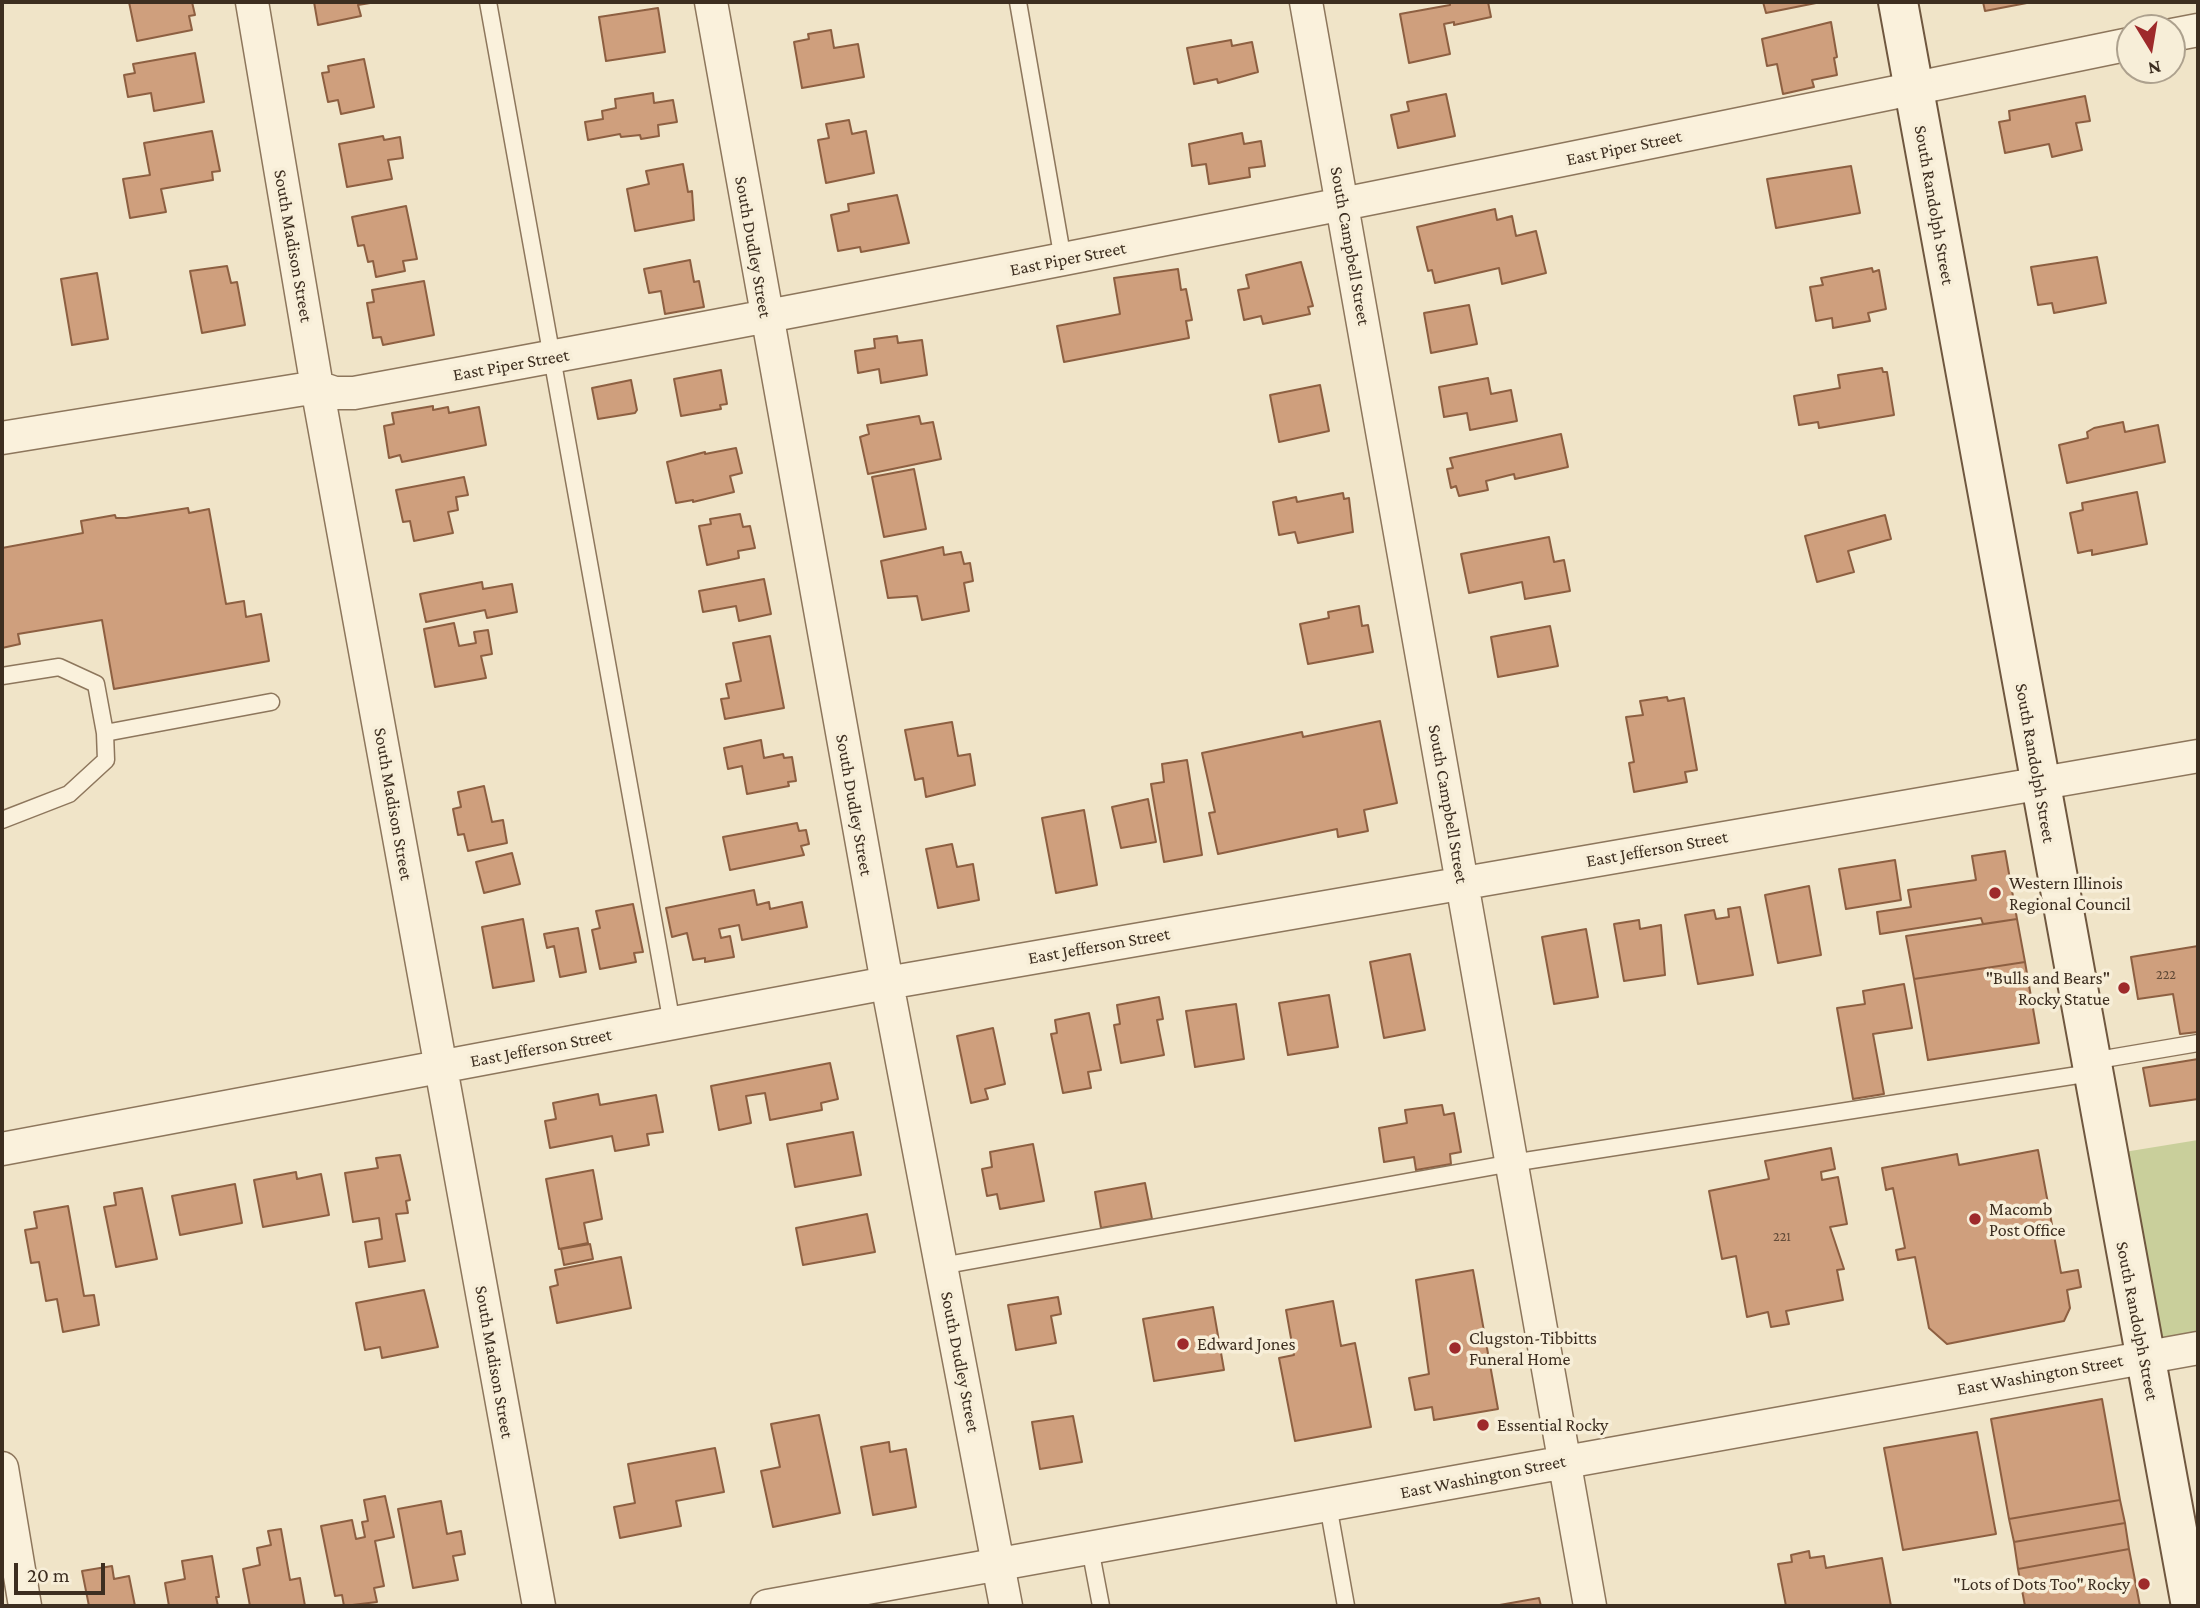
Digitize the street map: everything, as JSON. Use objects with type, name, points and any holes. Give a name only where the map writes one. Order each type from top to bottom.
[{"type":"street","name":"South Madison Street","points":[[252,2],[317,387],[539,1606]]},
{"type":"street","name":"South Dudley Street","points":[[710,2],[765,319],[887,984],[1006,1606]]},
{"type":"street","name":"South Campbell Street","points":[[1307,2],[1590,1606]]},
{"type":"street","name":"South Randolph Street","points":[[1898,2],[2038,784],[2191,1606]]},
{"type":"street","name":"East Piper Street","points":[[2,438],[317,387],[335,393],[354,393],[765,319],[1343,205],[2116,47]]},
{"type":"street","name":"East Jefferson Street","points":[[2,1149],[887,984],[2198,756]]},
{"type":"street","name":"East Washington Street","points":[[767,1606],[2198,1348]]},
{"type":"street","points":[[2,1468],[25,1606]]},
{"type":"lane","points":[[488,2],[672,1024]]},
{"type":"lane","points":[[1018,2],[1063,260]]},
{"type":"lane","points":[[2,676],[59,667],[96,684],[105,733],[106,760],[69,794],[2,820]]},
{"type":"lane","points":[[105,733],[271,702]]},
{"type":"lane","points":[[941,1266],[1512,1163],[2090,1067],[2198,1043]]},
{"type":"lane","points":[[1328,1506],[1346,1606]]},
{"type":"lane","points":[[1090,1548],[1101,1606]]},
{"type":"green space","points":[[2198,1140],[2198,1348],[2144,1357],[2106,1155]]},
{"type":"building","points":[[129,2],[192,2],[195,15],[189,16],[192,30],[137,41]]},
{"type":"building","points":[[314,2],[376,2],[358,5],[361,16],[318,25]]},
{"type":"building","points":[[1450,2],[1488,2],[1491,17],[1454,25],[1454,22],[1444,24],[1450,54],[1409,63],[1400,14],[1450,5]]},
{"type":"building","points":[[1763,2],[1821,2],[1766,13]]},
{"type":"building","points":[[1983,2],[2032,2],[1985,11]]},
{"type":"building","points":[[658,8],[665,52],[606,61],[599,17]]},
{"type":"building","points":[[1831,22],[1837,75],[1812,80],[1814,87],[1783,94],[1777,64],[1767,66],[1762,39]]},
{"type":"building","points":[[831,30],[834,48],[858,44],[864,77],[802,88],[794,42],[809,39],[808,34]]},
{"type":"building","points":[[1231,40],[1232,46],[1252,42],[1258,72],[1218,83],[1217,79],[1194,84],[1187,48]]},
{"type":"building","points":[[195,53],[204,102],[154,111],[151,93],[128,97],[124,75],[135,73],[133,64]]},
{"type":"building","points":[[364,59],[374,107],[341,114],[338,100],[328,102],[322,73],[329,72],[328,66]]},
{"type":"building","points":[[653,93],[654,103],[673,100],[677,122],[658,125],[659,136],[641,139],[640,135],[621,137],[620,134],[588,140],[585,122],[603,119],[602,111],[616,108],[615,99]]},
{"type":"building","points":[[1446,94],[1455,136],[1398,148],[1391,115],[1409,111],[1407,102]]},
{"type":"building","points":[[2085,96],[2090,121],[2076,123],[2082,150],[2052,157],[2049,144],[2005,153],[1999,122],[2010,120],[2009,111]]},
{"type":"building","points":[[849,120],[852,134],[866,131],[874,173],[826,183],[818,140],[829,138],[826,124]]},
{"type":"building","points":[[212,131],[220,171],[212,172],[213,180],[161,189],[166,212],[130,218],[123,179],[150,175],[144,143]]},
{"type":"building","points":[[1242,133],[1244,144],[1261,141],[1265,166],[1249,168],[1250,177],[1209,184],[1206,164],[1192,166],[1189,144]]},
{"type":"building","points":[[383,136],[384,140],[400,137],[403,158],[388,160],[392,179],[347,187],[339,144]]},
{"type":"building","points":[[683,164],[688,192],[692,191],[694,220],[635,231],[627,189],[649,184],[646,171]]},
{"type":"building","points":[[1851,166],[1860,213],[1776,228],[1767,179]]},
{"type":"building","points":[[897,195],[909,243],[861,252],[860,247],[838,251],[831,215],[849,211],[848,204]]},
{"type":"building","points":[[406,206],[417,259],[403,261],[405,271],[376,277],[373,261],[368,262],[364,245],[358,246],[352,217]]},
{"type":"building","points":[[1495,209],[1497,220],[1512,216],[1516,236],[1536,231],[1546,273],[1502,284],[1499,268],[1435,283],[1432,270],[1428,271],[1417,227]]},
{"type":"building","points":[[2097,257],[2106,303],[2054,313],[2052,303],[2038,305],[2031,267]]},
{"type":"building","points":[[690,260],[694,282],[699,281],[704,307],[665,314],[661,291],[649,293],[644,269]]},
{"type":"building","points":[[1301,262],[1313,306],[1308,307],[1310,314],[1263,324],[1261,316],[1244,320],[1238,290],[1249,288],[1246,275]]},
{"type":"building","points":[[227,266],[231,283],[237,282],[245,325],[202,333],[190,271]]},
{"type":"building","points":[[1872,268],[1873,272],[1879,270],[1886,309],[1868,313],[1870,321],[1833,328],[1832,318],[1816,321],[1810,287],[1823,285],[1821,278]]},
{"type":"building","points":[[1178,269],[1181,290],[1186,289],[1192,320],[1186,321],[1189,338],[1064,362],[1057,326],[1120,314],[1114,278]]},
{"type":"building","points":[[97,273],[108,339],[72,345],[61,279]]},
{"type":"building","points":[[424,281],[434,335],[383,345],[381,337],[373,338],[367,303],[374,302],[372,290]]},
{"type":"building","points":[[1469,305],[1477,344],[1431,353],[1424,313]]},
{"type":"building","points":[[897,336],[898,343],[922,340],[927,375],[881,383],[879,369],[858,373],[855,351],[875,348],[874,339]]},
{"type":"building","points":[[1882,368],[1883,372],[1887,372],[1894,415],[1819,428],[1818,422],[1799,425],[1794,396],[1840,388],[1838,375]]},
{"type":"building","points":[[721,370],[727,404],[720,405],[721,409],[681,416],[674,379]]},
{"type":"building","points":[[1488,378],[1491,394],[1511,390],[1517,421],[1470,430],[1467,413],[1444,417],[1439,387]]},
{"type":"building","points":[[631,380],[637,410],[635,413],[598,419],[592,388]]},
{"type":"building","points":[[1320,385],[1329,431],[1279,442],[1270,395]]},
{"type":"building","points":[[433,406],[433,410],[448,407],[449,413],[479,407],[486,445],[402,462],[400,455],[389,458],[384,426],[394,424],[392,413]]},
{"type":"building","points":[[919,416],[921,424],[933,422],[941,459],[868,474],[860,437],[869,434],[867,425]]},
{"type":"building","points":[[2123,422],[2125,432],[2158,425],[2165,462],[2067,483],[2059,445],[2088,438],[2087,432],[2094,428]]},
{"type":"building","points":[[1561,434],[1568,467],[1515,479],[1514,474],[1486,481],[1488,490],[1459,496],[1456,486],[1451,488],[1447,469],[1453,468],[1450,458]]},
{"type":"building","points":[[736,448],[742,473],[730,476],[734,492],[693,502],[676,503],[667,462],[705,452]]},
{"type":"building","points":[[914,469],[926,529],[884,537],[872,477]]},
{"type":"building","points":[[464,477],[468,495],[456,497],[458,510],[448,512],[453,533],[414,541],[410,521],[403,522],[396,490]]},
{"type":"building","points":[[2137,492],[2147,544],[2092,555],[2092,550],[2078,553],[2070,513],[2083,510],[2082,503]]},
{"type":"building","points":[[1343,493],[1344,499],[1349,498],[1353,532],[1298,543],[1295,532],[1279,535],[1273,502],[1296,497],[1297,502]]},
{"type":"building","points":[[188,508],[189,513],[209,509],[226,604],[244,601],[246,617],[261,614],[269,661],[114,689],[102,620],[18,634],[20,644],[2,648],[2,548],[83,533],[81,521],[115,515],[116,518],[126,518]]},
{"type":"building","points":[[740,514],[743,527],[750,526],[755,548],[738,551],[739,558],[707,565],[699,526],[711,524],[710,519]]},
{"type":"building","points":[[1885,515],[1891,539],[1848,551],[1854,572],[1817,582],[1805,536]]},
{"type":"building","points":[[1549,537],[1554,562],[1564,560],[1570,591],[1525,599],[1522,582],[1469,593],[1461,554]]},
{"type":"building","points":[[943,547],[944,555],[961,552],[964,564],[970,563],[973,581],[964,583],[969,611],[922,620],[917,596],[888,598],[881,561]]},
{"type":"building","points":[[764,579],[771,614],[739,621],[736,606],[703,612],[699,591]]},
{"type":"building","points":[[482,582],[483,589],[512,584],[517,612],[487,618],[485,610],[426,622],[420,594]]},
{"type":"building","points":[[1359,606],[1362,626],[1368,625],[1373,652],[1308,664],[1300,624],[1329,618],[1328,612]]},
{"type":"building","points":[[454,623],[459,646],[476,643],[474,632],[488,630],[492,654],[481,656],[486,678],[435,687],[424,629]]},
{"type":"building","points":[[1550,626],[1558,666],[1498,677],[1491,637]]},
{"type":"building","points":[[770,636],[784,708],[725,719],[721,699],[729,698],[726,684],[741,681],[733,643]]},
{"type":"building","points":[[1667,697],[1668,701],[1684,698],[1697,770],[1685,772],[1687,782],[1634,792],[1629,763],[1634,762],[1626,717],[1643,715],[1640,701]]},
{"type":"building","points":[[1380,721],[1397,803],[1364,810],[1368,831],[1338,837],[1337,829],[1218,854],[1209,813],[1215,812],[1202,753],[1302,732],[1303,737]]},
{"type":"building","points":[[952,722],[958,756],[970,754],[975,785],[926,797],[923,778],[915,780],[905,730]]},
{"type":"building","points":[[761,740],[764,758],[783,754],[784,758],[792,757],[796,781],[788,782],[789,786],[747,794],[742,766],[728,769],[724,748]]},
{"type":"building","points":[[1187,760],[1202,855],[1164,862],[1151,784],[1164,782],[1162,764]]},
{"type":"building","points":[[484,786],[492,822],[503,820],[507,843],[468,851],[464,834],[458,835],[453,809],[461,807],[458,792]]},
{"type":"building","points":[[1148,799],[1156,842],[1121,848],[1112,807]]},
{"type":"building","points":[[1084,810],[1097,885],[1056,893],[1042,818]]},
{"type":"building","points":[[797,823],[799,831],[806,830],[809,844],[801,846],[804,855],[730,870],[723,837]]},
{"type":"building","points":[[952,844],[957,867],[973,864],[979,900],[938,908],[926,849]]},
{"type":"building","points":[[2005,851],[2017,919],[1983,924],[1981,918],[1880,934],[1877,912],[1911,907],[1908,890],[1976,880],[1972,856]]},
{"type":"building","points":[[512,853],[520,884],[484,893],[476,862]]},
{"type":"building","points":[[1895,860],[1901,900],[1846,909],[1839,869]]},
{"type":"building","points":[[1809,886],[1821,955],[1778,963],[1765,895]]},
{"type":"building","points":[[754,890],[757,905],[769,902],[770,909],[802,902],[807,927],[742,940],[739,925],[719,929],[721,938],[730,936],[734,957],[705,962],[705,958],[693,960],[687,933],[672,937],[666,908]]},
{"type":"building","points":[[633,904],[643,952],[634,953],[636,962],[600,969],[592,930],[600,928],[596,911]]},
{"type":"building","points":[[1740,907],[1753,975],[1698,984],[1685,915],[1714,910],[1716,919],[1729,917],[1728,909]]},
{"type":"building","points":[[523,919],[534,981],[493,988],[482,927]]},
{"type":"building","points":[[2017,919],[2025,962],[1914,979],[1906,936]]},
{"type":"building","points":[[1639,920],[1640,929],[1661,925],[1665,975],[1624,981],[1614,924]]},
{"type":"building","points":[[578,928],[586,972],[560,977],[554,946],[547,948],[544,934]]},
{"type":"building","points":[[1586,929],[1598,997],[1554,1004],[1542,937]]},
{"type":"building","points":[[2198,946],[2198,1032],[2180,1034],[2173,994],[2138,999],[2131,957]]},
{"type":"building","points":[[1410,954],[1425,1030],[1384,1038],[1370,962]]},
{"type":"building","points":[[2025,962],[2039,1043],[1928,1060],[1914,979]]},
{"type":"building","points":[[1904,984],[1912,1028],[1873,1034],[1884,1094],[1853,1099],[1837,1008],[1865,1004],[1863,991]]},
{"type":"building","points":[[1329,995],[1338,1047],[1288,1055],[1279,1003]]},
{"type":"building","points":[[1159,997],[1163,1019],[1157,1020],[1164,1055],[1121,1063],[1114,1025],[1120,1024],[1117,1005]]},
{"type":"building","points":[[1236,1004],[1244,1059],[1195,1067],[1186,1011]]},
{"type":"building","points":[[1089,1013],[1101,1070],[1088,1072],[1091,1088],[1063,1093],[1051,1034],[1057,1033],[1055,1020]]},
{"type":"building","points":[[993,1028],[1005,1084],[985,1089],[988,1099],[971,1103],[957,1036]]},
{"type":"building","points":[[2198,1059],[2198,1099],[2150,1106],[2143,1068]]},
{"type":"building","points":[[830,1063],[838,1099],[821,1103],[822,1110],[770,1120],[765,1093],[746,1096],[751,1123],[719,1130],[711,1086]]},
{"type":"building","points":[[598,1094],[600,1105],[656,1095],[663,1132],[647,1134],[649,1145],[615,1151],[612,1136],[550,1148],[545,1121],[556,1119],[553,1103]]},
{"type":"building","points":[[1442,1105],[1444,1115],[1454,1113],[1461,1152],[1450,1154],[1451,1164],[1416,1170],[1414,1157],[1384,1162],[1379,1128],[1407,1123],[1405,1110]]},
{"type":"building","points":[[853,1132],[861,1175],[795,1187],[787,1144]]},
{"type":"building","points":[[1033,1144],[1044,1201],[1000,1209],[997,1194],[987,1196],[982,1169],[992,1167],[990,1152]]},
{"type":"building","points":[[1831,1148],[1835,1169],[1821,1172],[1822,1180],[1838,1177],[1847,1224],[1830,1227],[1844,1269],[1837,1270],[1843,1300],[1786,1311],[1789,1324],[1771,1327],[1768,1312],[1747,1317],[1736,1256],[1722,1259],[1709,1191],[1769,1179],[1765,1161]]},
{"type":"building","name":"Macomb Post Office","points":[[2038,1150],[2061,1273],[2078,1270],[2081,1287],[2067,1290],[2070,1308],[2064,1321],[1947,1344],[1929,1328],[1915,1257],[1898,1260],[1896,1250],[1905,1248],[1893,1188],[1886,1190],[1882,1168],[1957,1154],[1959,1165]]},
{"type":"building","points":[[400,1155],[410,1200],[406,1201],[408,1213],[396,1214],[405,1261],[369,1267],[365,1242],[382,1239],[379,1218],[353,1222],[345,1173],[378,1168],[376,1158]]},
{"type":"building","points":[[593,1170],[602,1219],[584,1223],[588,1243],[559,1249],[546,1179]]},
{"type":"building","points":[[296,1172],[297,1179],[321,1174],[329,1215],[263,1227],[254,1180]]},
{"type":"building","points":[[1145,1183],[1152,1219],[1101,1228],[1095,1192]]},
{"type":"building","points":[[235,1184],[242,1223],[180,1235],[172,1196]]},
{"type":"building","points":[[142,1188],[157,1259],[116,1267],[104,1207],[116,1205],[114,1193]]},
{"type":"building","points":[[68,1206],[84,1296],[94,1295],[99,1325],[63,1332],[57,1299],[46,1301],[39,1262],[31,1263],[25,1230],[37,1228],[34,1212]]},
{"type":"building","points":[[867,1214],[875,1252],[803,1265],[796,1228]]},
{"type":"building","points":[[590,1244],[593,1259],[564,1265],[561,1249]]},
{"type":"building","points":[[621,1257],[631,1308],[557,1323],[550,1287],[558,1285],[555,1270]]},
{"type":"building","name":"Clugston-Tibbitts Funeral Home","points":[[1473,1270],[1498,1409],[1434,1420],[1432,1407],[1415,1410],[1409,1378],[1429,1374],[1416,1280]]},
{"type":"building","points":[[424,1290],[438,1347],[382,1358],[380,1347],[365,1350],[356,1303]]},
{"type":"building","points":[[1058,1297],[1061,1314],[1051,1316],[1056,1343],[1016,1350],[1008,1305]]},
{"type":"building","points":[[1333,1301],[1341,1346],[1355,1343],[1371,1427],[1295,1441],[1279,1358],[1294,1355],[1286,1310]]},
{"type":"building","name":"Edward Jones","points":[[1213,1307],[1224,1370],[1154,1381],[1143,1319]]},
{"type":"building","points":[[2102,1399],[2120,1500],[2009,1519],[1991,1419]]},
{"type":"building","points":[[819,1415],[840,1513],[773,1527],[761,1471],[780,1467],[771,1424]]},
{"type":"building","points":[[1073,1416],[1082,1462],[1040,1469],[1032,1422]]},
{"type":"building","points":[[1977,1432],[1996,1534],[1903,1550],[1884,1448]]},
{"type":"building","points":[[889,1442],[890,1452],[906,1449],[916,1507],[873,1515],[861,1447]]},
{"type":"building","points":[[715,1448],[724,1492],[676,1501],[681,1526],[620,1538],[614,1507],[635,1503],[628,1464]]},
{"type":"building","points":[[385,1496],[394,1537],[375,1541],[384,1586],[374,1588],[377,1602],[344,1606],[342,1595],[335,1596],[321,1526],[352,1520],[356,1539],[365,1537],[362,1522],[368,1521],[364,1500]]},
{"type":"building","points":[[2120,1500],[2125,1523],[2014,1542],[2009,1519]]},
{"type":"building","points":[[441,1501],[447,1534],[461,1531],[465,1554],[453,1556],[458,1580],[413,1588],[398,1509]]},
{"type":"building","points":[[2125,1523],[2129,1549],[2018,1569],[2014,1542]]},
{"type":"building","points":[[281,1529],[290,1580],[300,1578],[305,1606],[250,1606],[243,1569],[260,1565],[257,1548],[271,1545],[268,1531]]},
{"type":"building","points":[[2129,1549],[2140,1606],[2025,1606],[2018,1569]]},
{"type":"building","points":[[1809,1551],[1810,1558],[1824,1556],[1826,1568],[1882,1558],[1891,1606],[1786,1606],[1778,1564],[1792,1562],[1791,1555]]},
{"type":"building","points":[[212,1556],[218,1606],[169,1606],[165,1583],[185,1579],[182,1561]]},
{"type":"building","points":[[112,1566],[114,1579],[129,1576],[135,1606],[89,1606],[82,1571]]},
{"type":"building","points":[[1539,1598],[1541,1606],[1494,1606]]},
{"type":"place","name":"Western Illinois Regional Council","points":[[1995,893]]},
{"type":"place","name":"\"Bulls and Bears\" Rocky Statue","points":[[2124,988]]},
{"type":"place","name":"Macomb Post Office","points":[[1975,1219]]},
{"type":"place","name":"Edward Jones","points":[[1183,1344]]},
{"type":"place","name":"Clugston-Tibbitts Funeral Home","points":[[1455,1348]]},
{"type":"place","name":"Essential Rocky","points":[[1483,1425]]},
{"type":"place","name":"\"Lots of Dots Too\" Rocky","points":[[2144,1584]]}]
